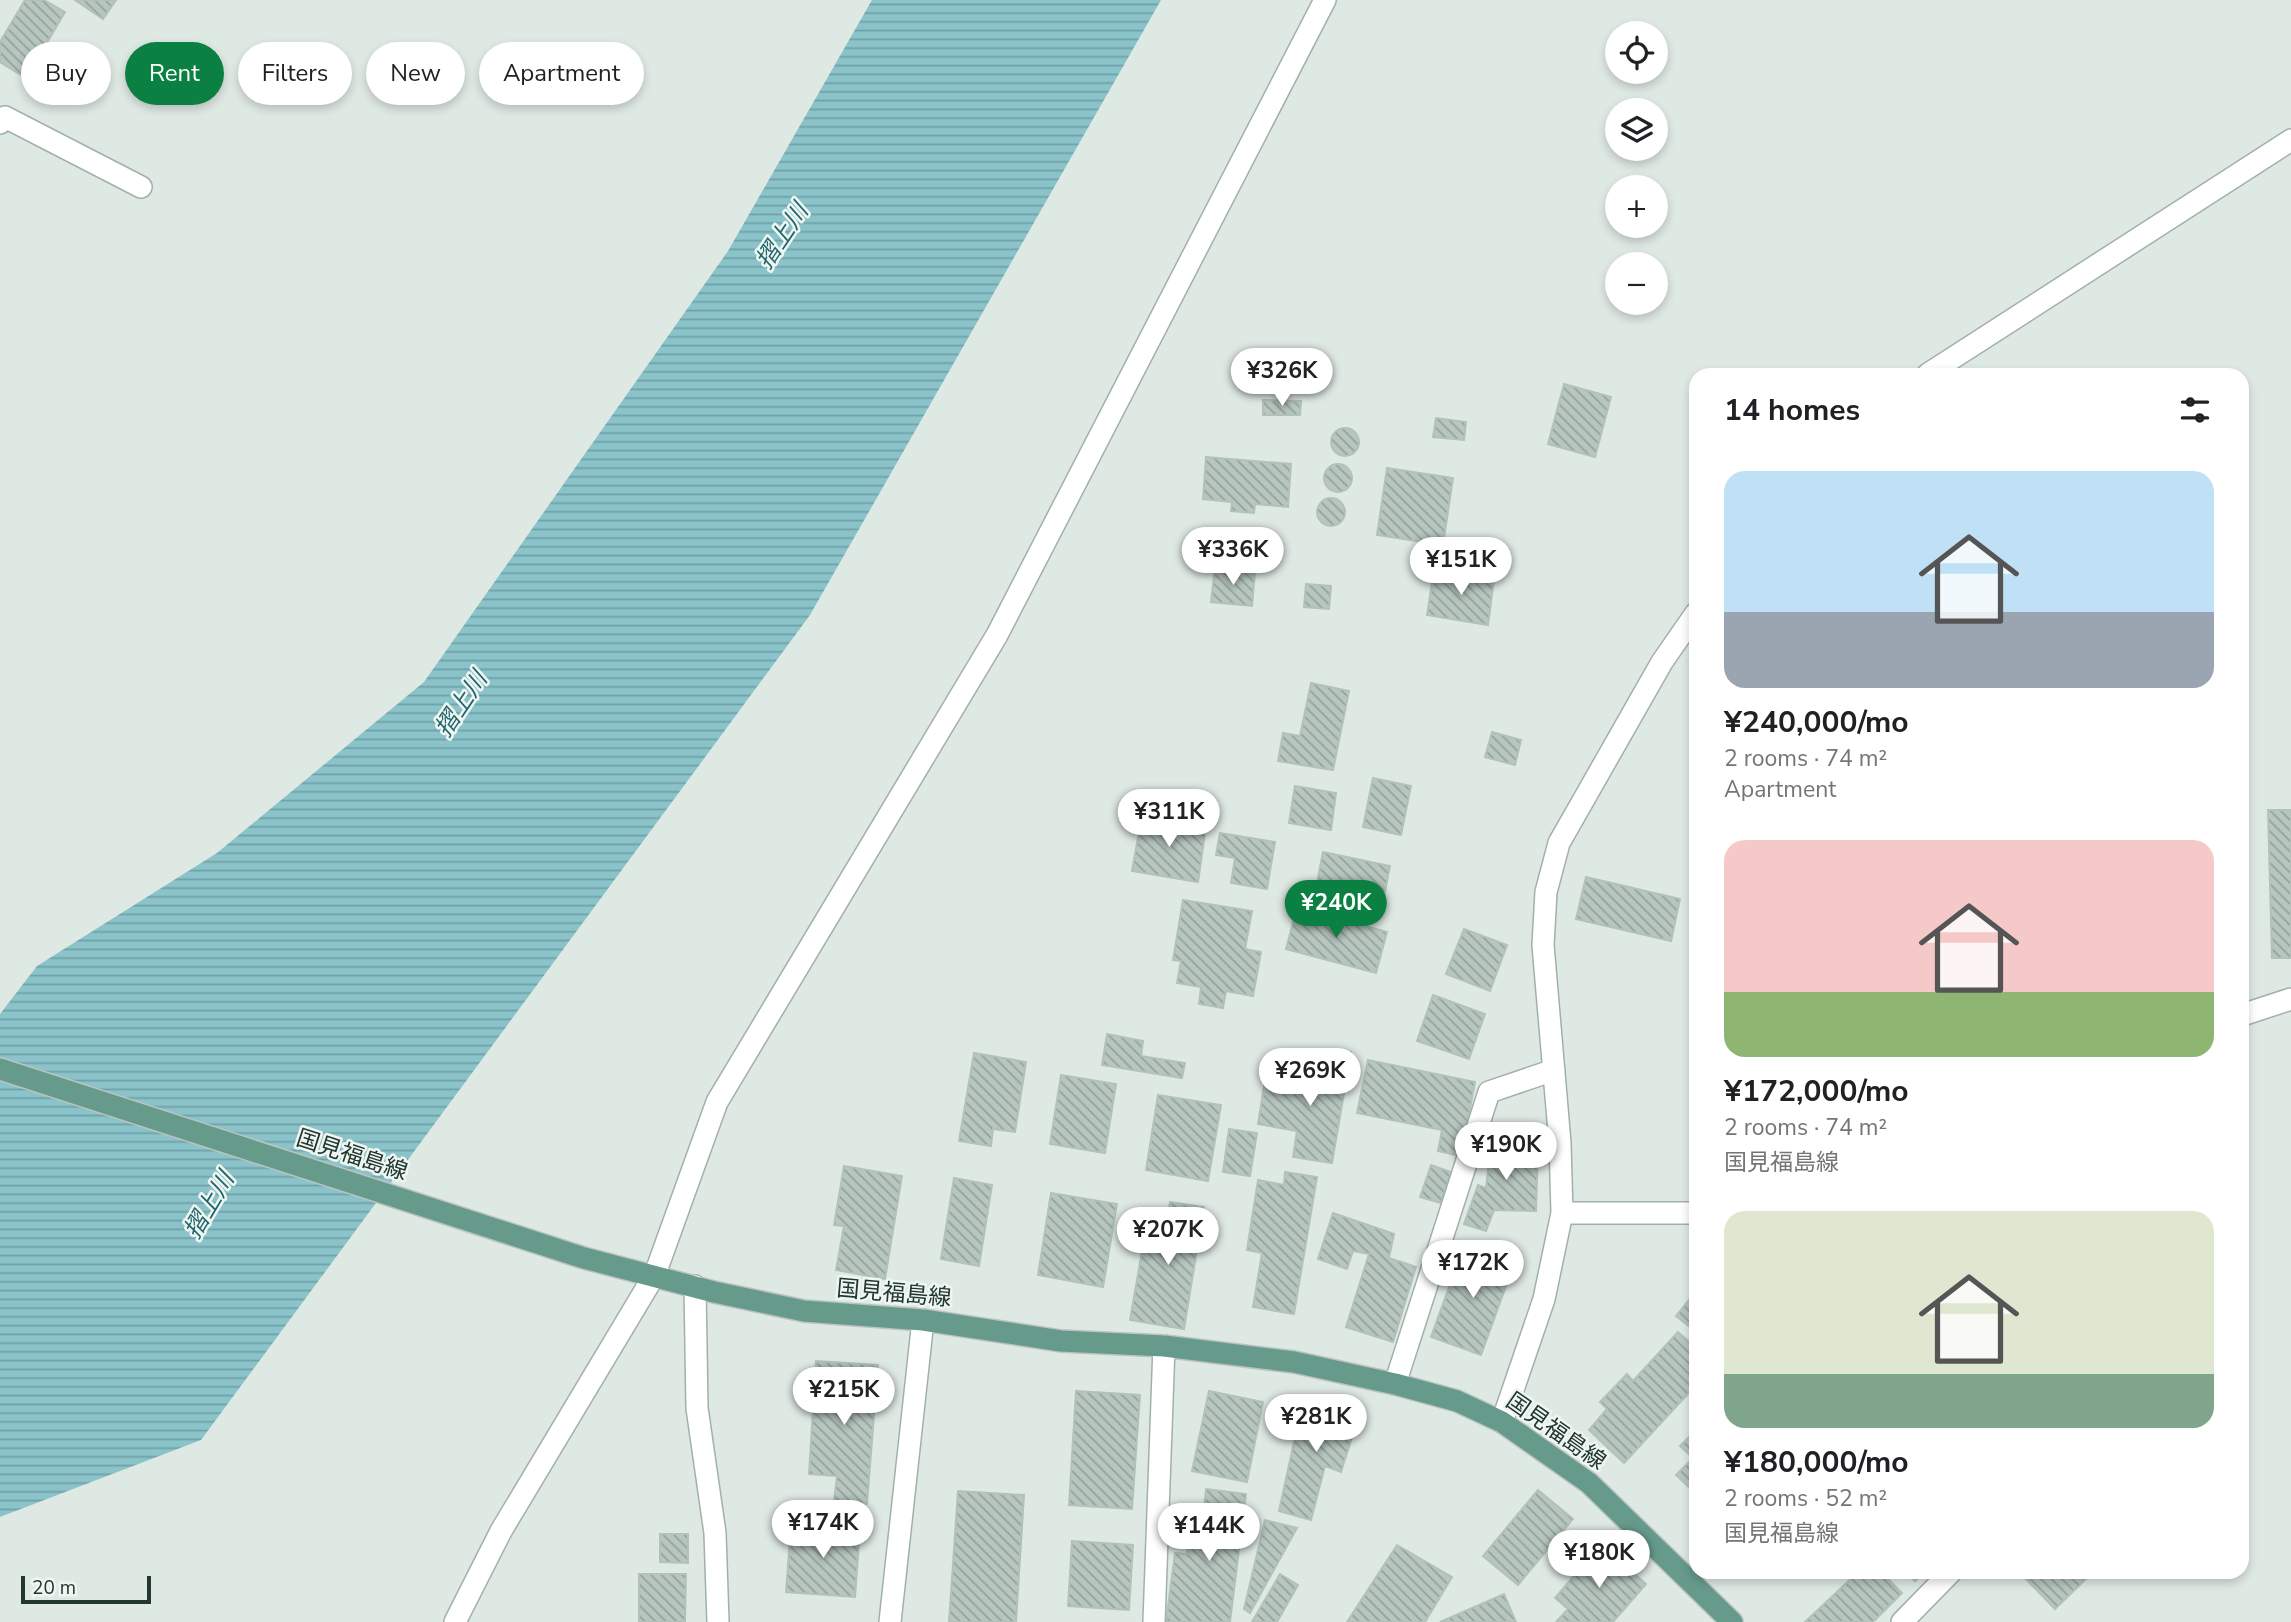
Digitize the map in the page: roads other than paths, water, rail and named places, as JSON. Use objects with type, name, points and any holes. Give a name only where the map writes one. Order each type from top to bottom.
[{"type":"main road","name":"国見福島線","points":[[0,1069],[584,1258],[804,1311],[923,1320],[1061,1341],[1164,1346],[1294,1362],[1395,1384],[1457,1401],[1502,1422],[1588,1483],[1732,1622]]},
{"type":"street","points":[[455,1622],[501,1531],[655,1274],[717,1102],[997,635],[1325,0]]},
{"type":"street","points":[[0,124],[5,117],[141,187]]},
{"type":"street","points":[[1937,368],[2291,140]]},
{"type":"street","points":[[1502,1422],[1544,1299],[1562,1213],[1554,1070],[1543,945],[1546,892],[1559,843],[1662,662],[1689,623]]},
{"type":"street","points":[[2249,1012],[2291,999]]},
{"type":"street","points":[[1395,1384],[1489,1092],[1554,1070]]},
{"type":"street","points":[[1562,1213],[1689,1213]]},
{"type":"street","points":[[695,1286],[696,1408],[715,1533],[718,1622]]},
{"type":"street","points":[[890,1622],[923,1320]]},
{"type":"street","points":[[1154,1622],[1164,1346]]},
{"type":"street","points":[[1902,1622],[1944,1579]]},
{"type":"water","name":"摺上川","points":[[872,0],[1161,0],[810,615],[201,1440],[0,1517],[0,1014],[37,966],[217,853],[424,682],[728,251]]}]
